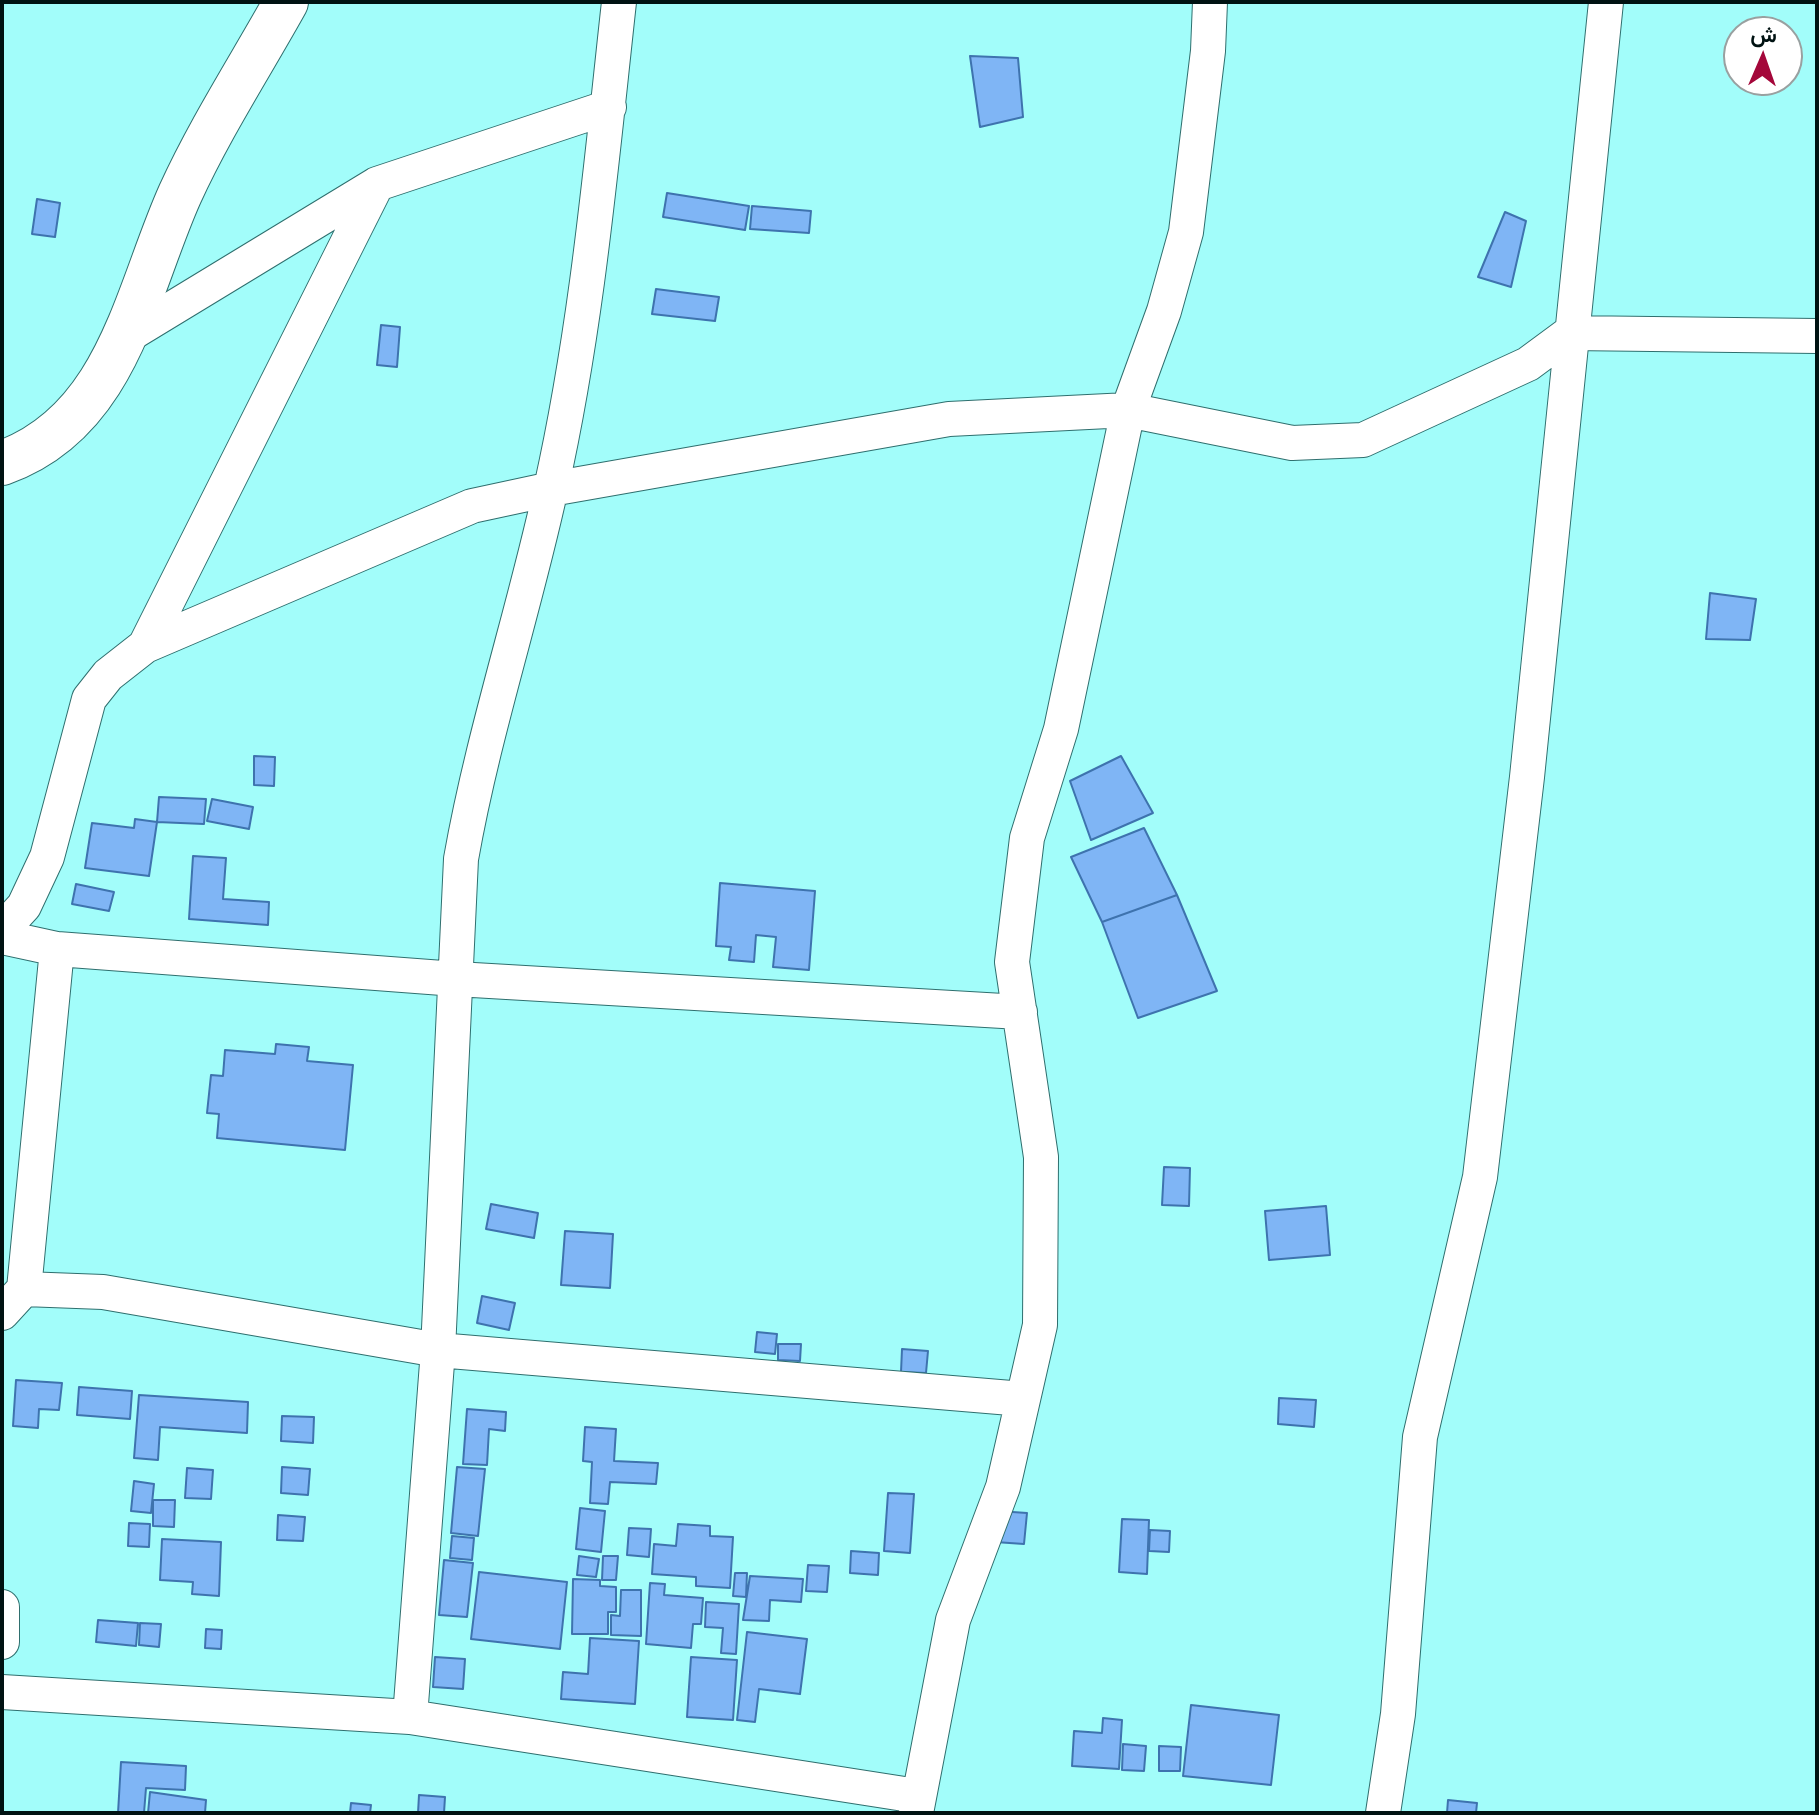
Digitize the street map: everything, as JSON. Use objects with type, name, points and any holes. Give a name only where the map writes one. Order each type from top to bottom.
[{"type":"street","points":[[2,463],[19,457],[81,411],[127,336],[181,194],[286,2]]},
{"type":"street","points":[[410,1717],[438,1350],[461,859],[472,796],[551,489],[583,323],[619,2]]},
{"type":"street","points":[[2,1692],[410,1717],[916,1805],[953,1620],[1003,1487],[1040,1325],[1041,1157],[1012,962],[1027,838],[1061,729],[1128,410],[1164,311],[1186,232],[1208,51],[1210,2]]},
{"type":"street","points":[[1383,1813],[1398,1714],[1420,1437],[1480,1177],[1527,777],[1606,2]]},
{"type":"street","points":[[127,336],[377,184],[609,107]]},
{"type":"street","points":[[145,646],[377,184]]},
{"type":"street","points":[[2,930],[24,906],[47,857],[89,699],[108,675],[145,646],[472,506],[551,489],[949,419],[1128,410],[1292,443],[1363,440],[1528,364],[1570,333],[1817,336]]},
{"type":"street","points":[[2,937],[57,949],[456,979],[1020,1012]]},
{"type":"street","points":[[57,949],[13,1301],[103,1292],[438,1350],[1023,1399]]},
{"type":"street","points":[[2,1607],[2,1642]]},
{"type":"building","points":[[970,56],[1018,58],[1023,117],[980,127]]},
{"type":"building","points":[[667,193],[749,206],[745,230],[663,217]]},
{"type":"building","points":[[37,199],[60,203],[55,237],[32,234]]},
{"type":"building","points":[[752,206],[811,211],[809,233],[750,229]]},
{"type":"building","points":[[1505,212],[1526,221],[1511,287],[1478,277]]},
{"type":"building","points":[[656,289],[719,297],[715,321],[652,314]]},
{"type":"building","points":[[381,325],[400,327],[397,367],[377,365]]},
{"type":"building","points":[[1710,593],[1756,599],[1750,640],[1706,639]]},
{"type":"building","points":[[254,756],[275,757],[274,786],[254,785]]},
{"type":"building","points":[[1121,756],[1153,813],[1091,840],[1070,781]]},
{"type":"building","points":[[159,797],[206,799],[204,824],[157,822]]},
{"type":"building","points":[[212,799],[253,807],[249,829],[207,821]]},
{"type":"building","points":[[135,819],[157,822],[149,876],[85,868],[92,823],[134,828]]},
{"type":"building","points":[[1144,828],[1177,895],[1102,922],[1071,857]]},
{"type":"building","points":[[193,856],[226,858],[223,899],[269,902],[268,925],[189,919]]},
{"type":"building","points":[[720,883],[815,891],[809,970],[773,967],[776,937],[756,935],[754,962],[729,960],[731,947],[716,946]]},
{"type":"building","points":[[76,884],[114,892],[109,911],[72,904]]},
{"type":"building","points":[[1177,895],[1217,991],[1138,1018],[1102,922]]},
{"type":"building","points":[[276,1044],[309,1047],[307,1061],[353,1065],[345,1150],[217,1138],[219,1114],[207,1113],[211,1075],[223,1076],[225,1050],[275,1054]]},
{"type":"building","points":[[1164,1167],[1190,1168],[1189,1206],[1162,1205]]},
{"type":"building","points":[[491,1204],[538,1213],[534,1238],[486,1229]]},
{"type":"building","points":[[1326,1206],[1330,1255],[1269,1260],[1265,1211]]},
{"type":"building","points":[[565,1231],[613,1234],[610,1288],[561,1285]]},
{"type":"building","points":[[482,1296],[515,1303],[509,1330],[477,1323]]},
{"type":"building","points":[[757,1332],[777,1334],[775,1354],[755,1352]]},
{"type":"building","points":[[778,1344],[801,1344],[800,1361],[778,1360]]},
{"type":"building","points":[[902,1349],[928,1351],[926,1373],[901,1372]]},
{"type":"building","points":[[16,1380],[62,1383],[59,1410],[39,1409],[38,1428],[13,1426]]},
{"type":"building","points":[[79,1387],[132,1391],[130,1419],[77,1415]]},
{"type":"building","points":[[139,1395],[248,1402],[247,1433],[160,1427],[158,1460],[134,1458]]},
{"type":"building","points":[[1279,1398],[1316,1400],[1314,1427],[1278,1424]]},
{"type":"building","points":[[467,1409],[506,1412],[505,1431],[489,1429],[487,1465],[463,1464]]},
{"type":"building","points":[[282,1416],[314,1417],[313,1443],[281,1441]]},
{"type":"building","points":[[585,1427],[616,1429],[614,1461],[658,1463],[656,1484],[610,1482],[608,1504],[590,1503],[592,1462],[583,1461]]},
{"type":"building","points":[[282,1467],[310,1469],[308,1495],[281,1493]]},
{"type":"building","points":[[457,1467],[485,1469],[478,1536],[451,1533]]},
{"type":"building","points":[[187,1468],[213,1470],[211,1499],[185,1498]]},
{"type":"building","points":[[134,1481],[154,1484],[151,1513],[131,1511]]},
{"type":"building","points":[[888,1493],[914,1494],[910,1553],[884,1551]]},
{"type":"building","points":[[153,1500],[175,1500],[174,1527],[153,1526]]},
{"type":"building","points":[[580,1508],[605,1511],[601,1552],[576,1549]]},
{"type":"building","points":[[998,1511],[1027,1513],[1024,1544],[995,1542]]},
{"type":"building","points":[[278,1515],[305,1517],[303,1541],[277,1540]]},
{"type":"building","points":[[1122,1519],[1149,1520],[1147,1574],[1119,1572]]},
{"type":"building","points":[[129,1523],[150,1524],[149,1547],[128,1546]]},
{"type":"building","points":[[678,1524],[710,1526],[710,1536],[733,1537],[730,1588],[696,1586],[696,1577],[652,1574],[654,1544],[676,1546]]},
{"type":"building","points":[[629,1528],[651,1529],[649,1557],[627,1555]]},
{"type":"building","points":[[1150,1530],[1170,1531],[1169,1552],[1149,1551]]},
{"type":"building","points":[[452,1536],[474,1538],[472,1560],[450,1558]]},
{"type":"building","points":[[162,1539],[221,1542],[219,1596],[192,1594],[193,1582],[160,1580]]},
{"type":"building","points":[[851,1551],[879,1553],[878,1575],[850,1573]]},
{"type":"building","points":[[579,1556],[599,1559],[596,1577],[577,1575]]},
{"type":"building","points":[[603,1556],[618,1556],[616,1580],[602,1580]]},
{"type":"building","points":[[444,1560],[473,1563],[467,1617],[439,1615]]},
{"type":"building","points":[[808,1565],[829,1566],[827,1592],[806,1591]]},
{"type":"building","points":[[479,1572],[567,1582],[560,1649],[471,1639]]},
{"type":"building","points":[[735,1573],[747,1573],[746,1597],[733,1596]]},
{"type":"building","points":[[750,1576],[803,1579],[801,1602],[770,1600],[769,1621],[743,1620]]},
{"type":"building","points":[[573,1579],[600,1580],[600,1586],[616,1587],[616,1612],[608,1612],[608,1634],[572,1634]]},
{"type":"building","points":[[650,1583],[665,1584],[664,1595],[703,1598],[701,1624],[693,1624],[691,1648],[646,1644]]},
{"type":"building","points":[[621,1590],[641,1590],[641,1636],[611,1635],[611,1615],[620,1616]]},
{"type":"building","points":[[706,1602],[739,1604],[736,1654],[721,1653],[723,1628],[705,1627]]},
{"type":"building","points":[[98,1620],[138,1623],[136,1646],[96,1642]]},
{"type":"building","points":[[140,1623],[161,1624],[159,1647],[139,1645]]},
{"type":"building","points":[[206,1629],[222,1630],[221,1649],[205,1648]]},
{"type":"building","points":[[747,1632],[807,1639],[800,1694],[759,1689],[755,1722],[737,1720]]},
{"type":"building","points":[[590,1638],[639,1641],[635,1704],[561,1699],[563,1672],[588,1674]]},
{"type":"building","points":[[435,1657],[465,1659],[463,1689],[433,1687]]},
{"type":"building","points":[[691,1657],[737,1660],[733,1720],[687,1717]]},
{"type":"building","points":[[1191,1705],[1279,1715],[1271,1785],[1183,1776]]},
{"type":"building","points":[[1103,1718],[1122,1720],[1119,1769],[1072,1766],[1074,1731],[1102,1733]]},
{"type":"building","points":[[1123,1744],[1146,1746],[1144,1771],[1122,1770]]},
{"type":"building","points":[[1159,1746],[1181,1747],[1180,1771],[1159,1771]]},
{"type":"building","points":[[121,1762],[186,1766],[185,1790],[146,1788],[144,1813],[118,1813]]},
{"type":"building","points":[[150,1792],[206,1800],[205,1813],[148,1813]]},
{"type":"building","points":[[419,1795],[445,1797],[444,1813],[418,1813]]},
{"type":"building","points":[[1448,1800],[1477,1803],[1476,1813],[1447,1813]]},
{"type":"building","points":[[351,1803],[371,1805],[370,1813],[350,1813]]}]
